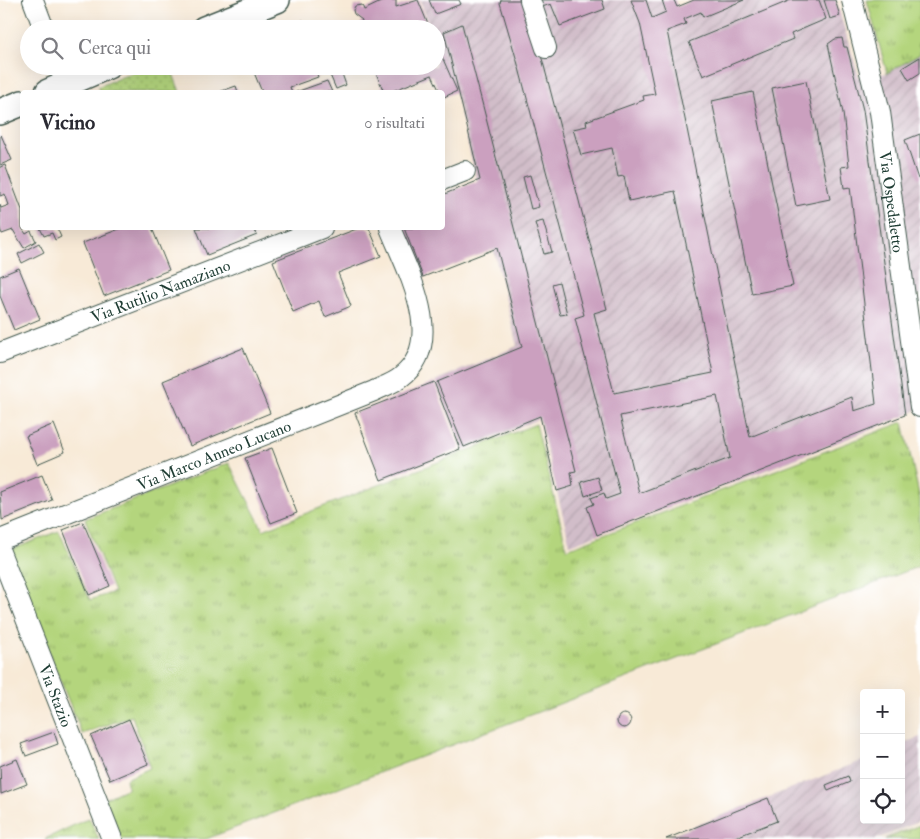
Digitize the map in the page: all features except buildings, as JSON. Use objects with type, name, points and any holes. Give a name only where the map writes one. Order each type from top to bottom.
[{"type":"street","points":[[33,0],[41,20]]},
{"type":"street","points":[[227,20],[277,0]]},
{"type":"street","points":[[530,0],[546,48]]},
{"type":"street","name":"Via Ospedaletto","points":[[852,0],[880,112],[919,395]]},
{"type":"street","points":[[58,81],[78,75]]},
{"type":"street","points":[[0,112],[20,104]]},
{"type":"street","points":[[445,179],[465,172]]},
{"type":"street","name":"Via Rutilio Namaziano","points":[[0,353],[317,230]]},
{"type":"street","name":"Via Marco Anneo Lucano","points":[[0,540],[374,391],[402,377],[418,358],[423,330],[420,300],[391,230]]},
{"type":"street","name":"Via Stazio","points":[[0,552],[112,839]]},
{"type":"shaded area","points":[[420,0],[675,0],[677,7],[694,0],[836,0],[859,77],[887,73],[920,54],[920,295],[914,295],[920,407],[910,414],[876,428],[570,545],[539,419],[463,450],[435,381],[517,346],[456,96],[445,67],[445,20],[428,20]]},
{"type":"shaded area","points":[[920,737],[920,821],[876,839],[661,839],[860,762],[860,824],[905,824],[905,743]]},
{"type":"green space","points":[[867,0],[920,0],[920,54],[887,73]]},
{"type":"green space","points":[[127,75],[173,75],[179,90],[99,90],[98,87]]},
{"type":"green space","points":[[903,422],[920,499],[920,566],[206,839],[122,839],[104,799],[128,788],[126,779],[150,768],[132,716],[82,734],[8,551],[59,531],[90,600],[114,592],[85,519],[229,463],[263,530],[536,424],[567,549]]},
{"type":"green space","points":[[89,818],[99,839],[45,839]]},
{"type":"green space","points":[[920,825],[920,839],[885,839]]}]
